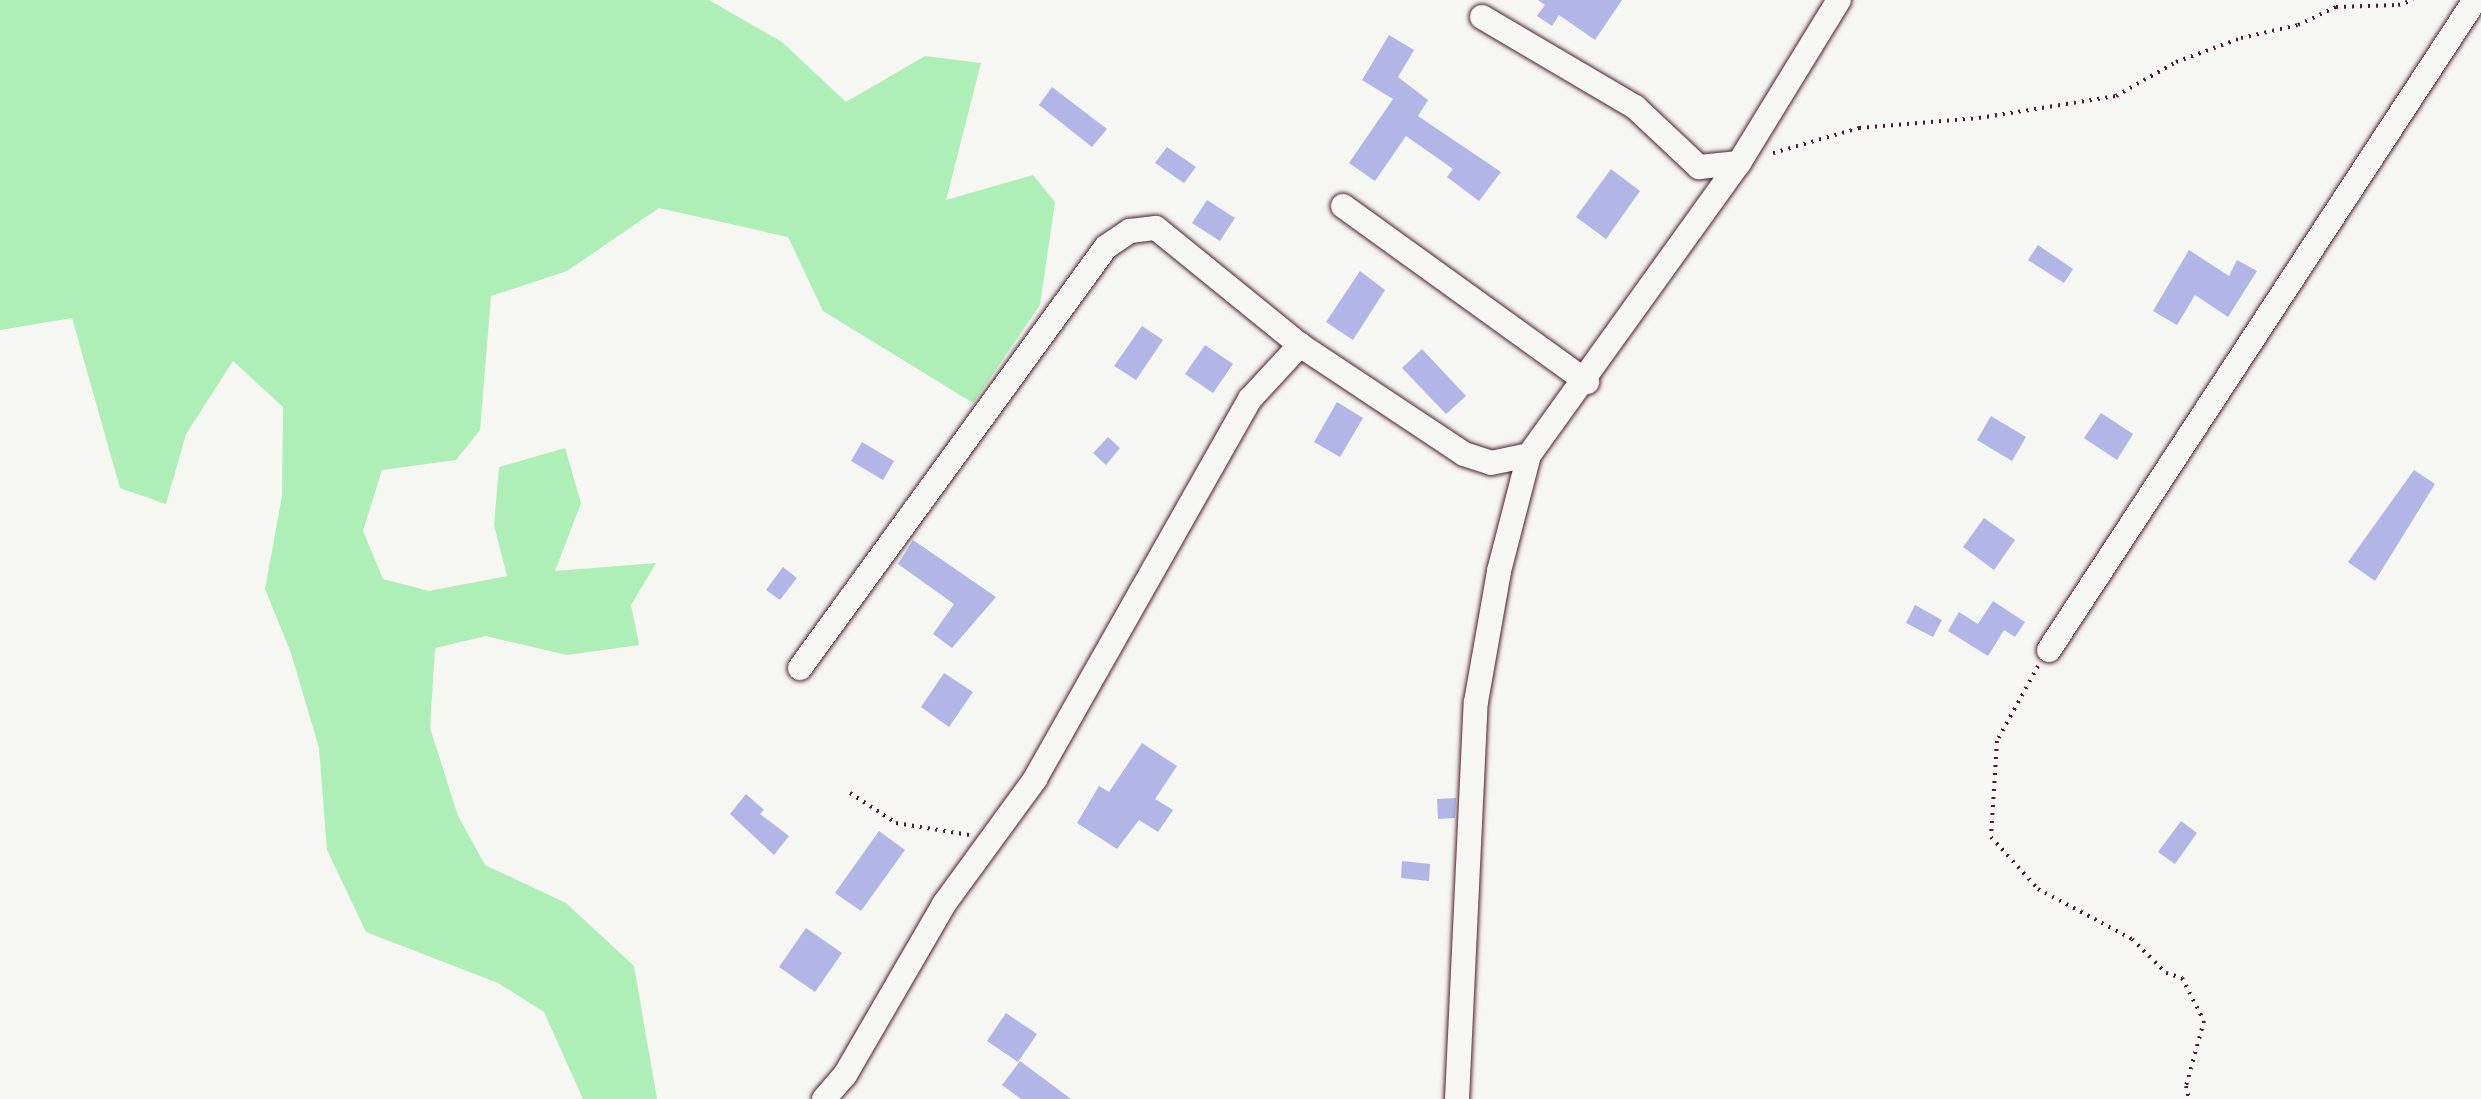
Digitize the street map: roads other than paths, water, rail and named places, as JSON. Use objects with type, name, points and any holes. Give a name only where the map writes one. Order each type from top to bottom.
[{"type":"street","points":[[1457,1099],[1476,702],[1499,571],[1529,455],[1587,382],[1739,163],[1839,0]]},
{"type":"street","points":[[2049,650],[2475,0]]},
{"type":"street","points":[[1482,17],[1635,107],[1699,167],[1739,163]]},
{"type":"street","points":[[1343,206],[1587,382]]},
{"type":"street","points":[[800,668],[1106,247],[1130,231],[1156,228],[1300,345],[1464,454],[1491,463],[1529,455]]},
{"type":"street","points":[[824,1099],[845,1075],[944,904],[995,841],[1035,779],[1250,399],[1300,345]]}]
